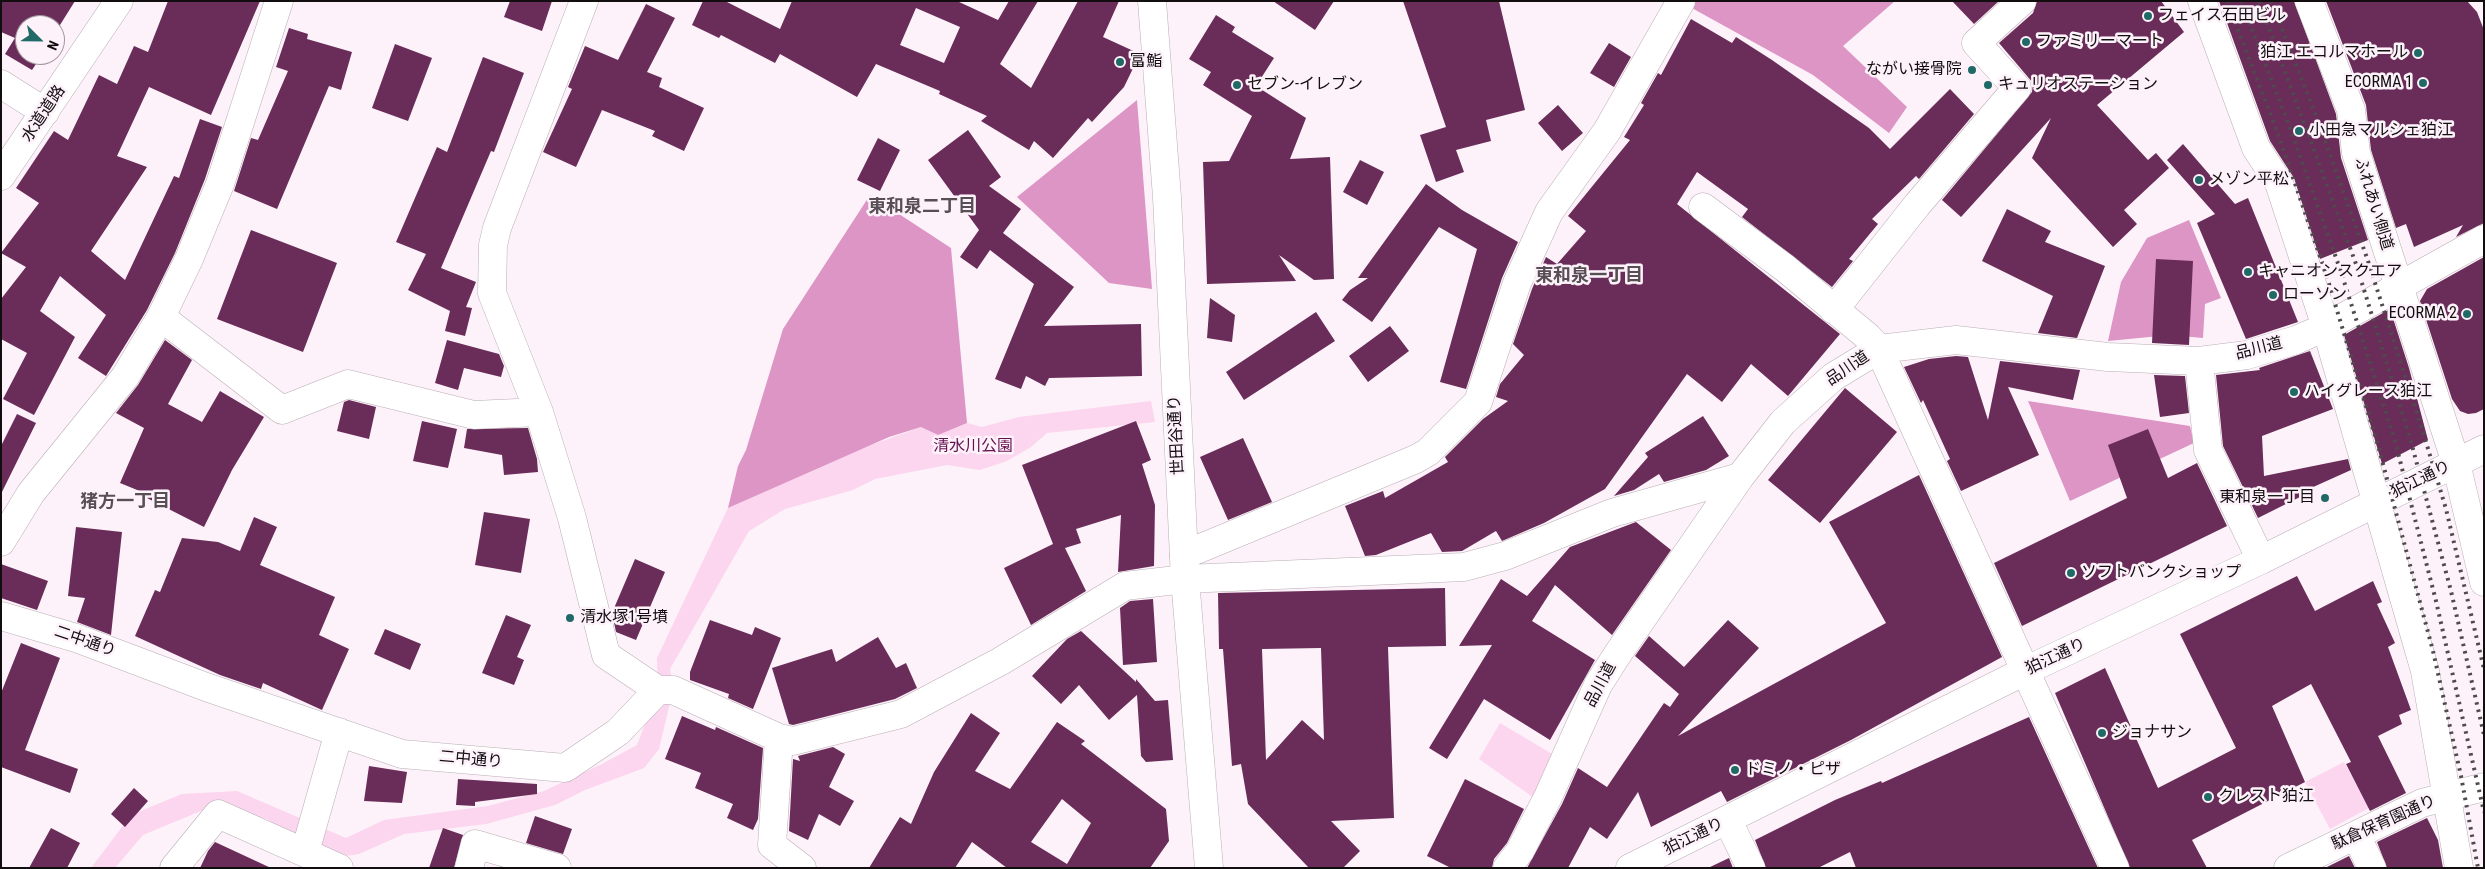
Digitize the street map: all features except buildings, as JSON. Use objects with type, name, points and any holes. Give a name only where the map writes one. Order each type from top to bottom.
[{"type":"street","name":"水道道路","points":[[1,176],[119,1]]},
{"type":"street","points":[[1,542],[31,493],[125,377],[161,317],[189,259],[220,184],[279,1]]},
{"type":"street","points":[[584,1],[497,228],[493,244],[492,293],[539,412],[572,518],[606,655],[658,690],[673,690],[779,738],[792,741],[901,714],[1001,661],[1125,586],[1185,567],[1416,460],[1428,452],[1478,402],[1517,283],[1549,212],[1607,131],[1681,1]]},
{"type":"street","name":"世田谷通り","points":[[1152,1],[1167,197],[1185,567],[1209,868]]},
{"type":"street","points":[[1834,310],[1917,205],[2017,88],[1976,43],[2022,1]]},
{"type":"street","points":[[2202,1],[2256,148],[2278,182],[2326,327],[2418,641],[2425,671],[2459,868]]},
{"type":"street","name":"ふれあい側道","points":[[2309,1],[2350,110],[2356,153],[2456,463],[2484,582]]},
{"type":"street","points":[[1,84],[45,112]]},
{"type":"street","points":[[1703,207],[1785,268],[1868,337],[1878,349],[2115,868]]},
{"type":"street","name":"品川道","points":[[1507,868],[1520,851],[1548,797],[1598,685],[1740,477],[1790,416],[1832,377],[1878,349],[1956,340],[2108,358],[2199,361],[2247,355],[2296,340],[2326,327],[2398,285],[2484,239]]},
{"type":"street","points":[[161,317],[282,410],[348,384],[474,415],[539,412]]},
{"type":"street","points":[[2199,361],[2208,450],[2261,560]]},
{"type":"street","name":"狛江通り","points":[[1630,868],[1728,821],[2026,670],[2261,560],[2484,449]]},
{"type":"street","points":[[1185,567],[1464,567],[1505,556],[1612,513],[1740,477]]},
{"type":"street","name":"二中通り","points":[[1,616],[76,638],[206,686],[402,754],[565,768],[618,732],[658,690]]},
{"type":"street","points":[[305,852],[339,732]]},
{"type":"street","points":[[779,738],[772,845],[802,868]]},
{"type":"street","name":"駄倉保育園通り","points":[[2288,868],[2422,803],[2484,787]]},
{"type":"street","points":[[174,868],[218,814],[339,868]]},
{"type":"street","points":[[1728,821],[1751,868]]},
{"type":"street","points":[[2356,835],[2372,868]]},
{"type":"street","points":[[468,868],[475,844],[557,868]]},
{"type":"green space","name":"清水川公園","points":[[1151,401],[1155,422],[1047,433],[1031,447],[1007,461],[980,470],[947,465],[875,479],[853,490],[785,509],[749,531],[670,669],[673,690],[659,749],[644,768],[585,790],[555,805],[486,824],[404,834],[359,854],[339,857],[293,837],[267,819],[231,810],[208,808],[143,835],[115,868],[91,868],[131,815],[182,794],[237,791],[346,838],[384,820],[488,806],[544,791],[602,764],[637,745],[658,690],[657,658],[728,508],[852,452],[921,427],[938,435],[967,423],[982,427],[1019,417]]},
{"type":"green space","points":[[1500,723],[1564,761],[1544,805],[1479,759]]},
{"type":"green space","points":[[2344,762],[2369,808],[2330,829],[2305,782]]},
{"type":"shaded area","points":[[1895,1],[1843,46],[1907,107],[1889,133],[1813,75],[1681,2]]},
{"type":"shaded area","points":[[1137,100],[1152,289],[1109,283],[1017,197]]},
{"type":"shaded area","points":[[870,195],[951,248],[967,423],[938,435],[921,427],[889,437],[728,508],[738,466],[746,450],[783,329]]},
{"type":"shaded area","points":[[2189,220],[2221,298],[2205,304],[2203,338],[2170,335],[2108,341],[2121,282],[2147,238]]},
{"type":"shaded area","points":[[2028,401],[2190,426],[2194,443],[2070,501]]},
{"type":"railway","points":[[2227,1],[2278,134],[2326,274],[2379,449],[2433,651],[2461,776],[2478,868]]},
{"type":"railway","points":[[2241,1],[2290,128],[2340,269],[2395,441],[2436,601],[2484,812]]},
{"type":"railway","points":[[2259,1],[2356,264],[2410,438],[2451,591],[2484,735]]},
{"type":"railway","points":[[2271,1],[2317,118],[2367,258],[2423,432],[2446,509],[2484,669]]},
{"type":"place","name":"フェイス石田ビル","points":[[2148,16]]},
{"type":"place","name":"ファミリーマート","points":[[2026,42]]},
{"type":"place","name":"狛江 エコルマホール","points":[[2418,53]]},
{"type":"place","name":"富鮨","points":[[1120,62]]},
{"type":"place","name":"ながい接骨院","points":[[1972,70]]},
{"type":"place","name":"ECORMA 1","points":[[2423,83]]},
{"type":"place","name":"セブン-イレブン","points":[[1237,85]]},
{"type":"place","name":"キュリオステーション","points":[[1988,85]]},
{"type":"place","name":"小田急マルシェ狛江","points":[[2299,131]]},
{"type":"place","name":"メゾン平松","points":[[2199,180]]},
{"type":"place","name":"キャニオンスクエア","points":[[2248,272]]},
{"type":"place","name":"ローソン","points":[[2273,295]]},
{"type":"place","name":"ECORMA 2","points":[[2467,314]]},
{"type":"place","name":"ハイグレース狛江","points":[[2294,392]]},
{"type":"place","name":"東和泉一丁目","points":[[2325,498]]},
{"type":"place","name":"ソフトバンクショップ","points":[[2071,573]]},
{"type":"place","name":"清水塚1号墳","points":[[570,618]]},
{"type":"place","name":"ジョナサン","points":[[2102,733]]},
{"type":"place","name":"ドミノ・ピザ","points":[[1735,770]]},
{"type":"place","name":"クレスト狛江","points":[[2208,797]]},
{"type":"district","name":"東和泉二丁目","points":[[922,207]]},
{"type":"district","name":"東和泉一丁目","points":[[1589,276]]},
{"type":"district","name":"猪方一丁目","points":[[125,502]]}]
